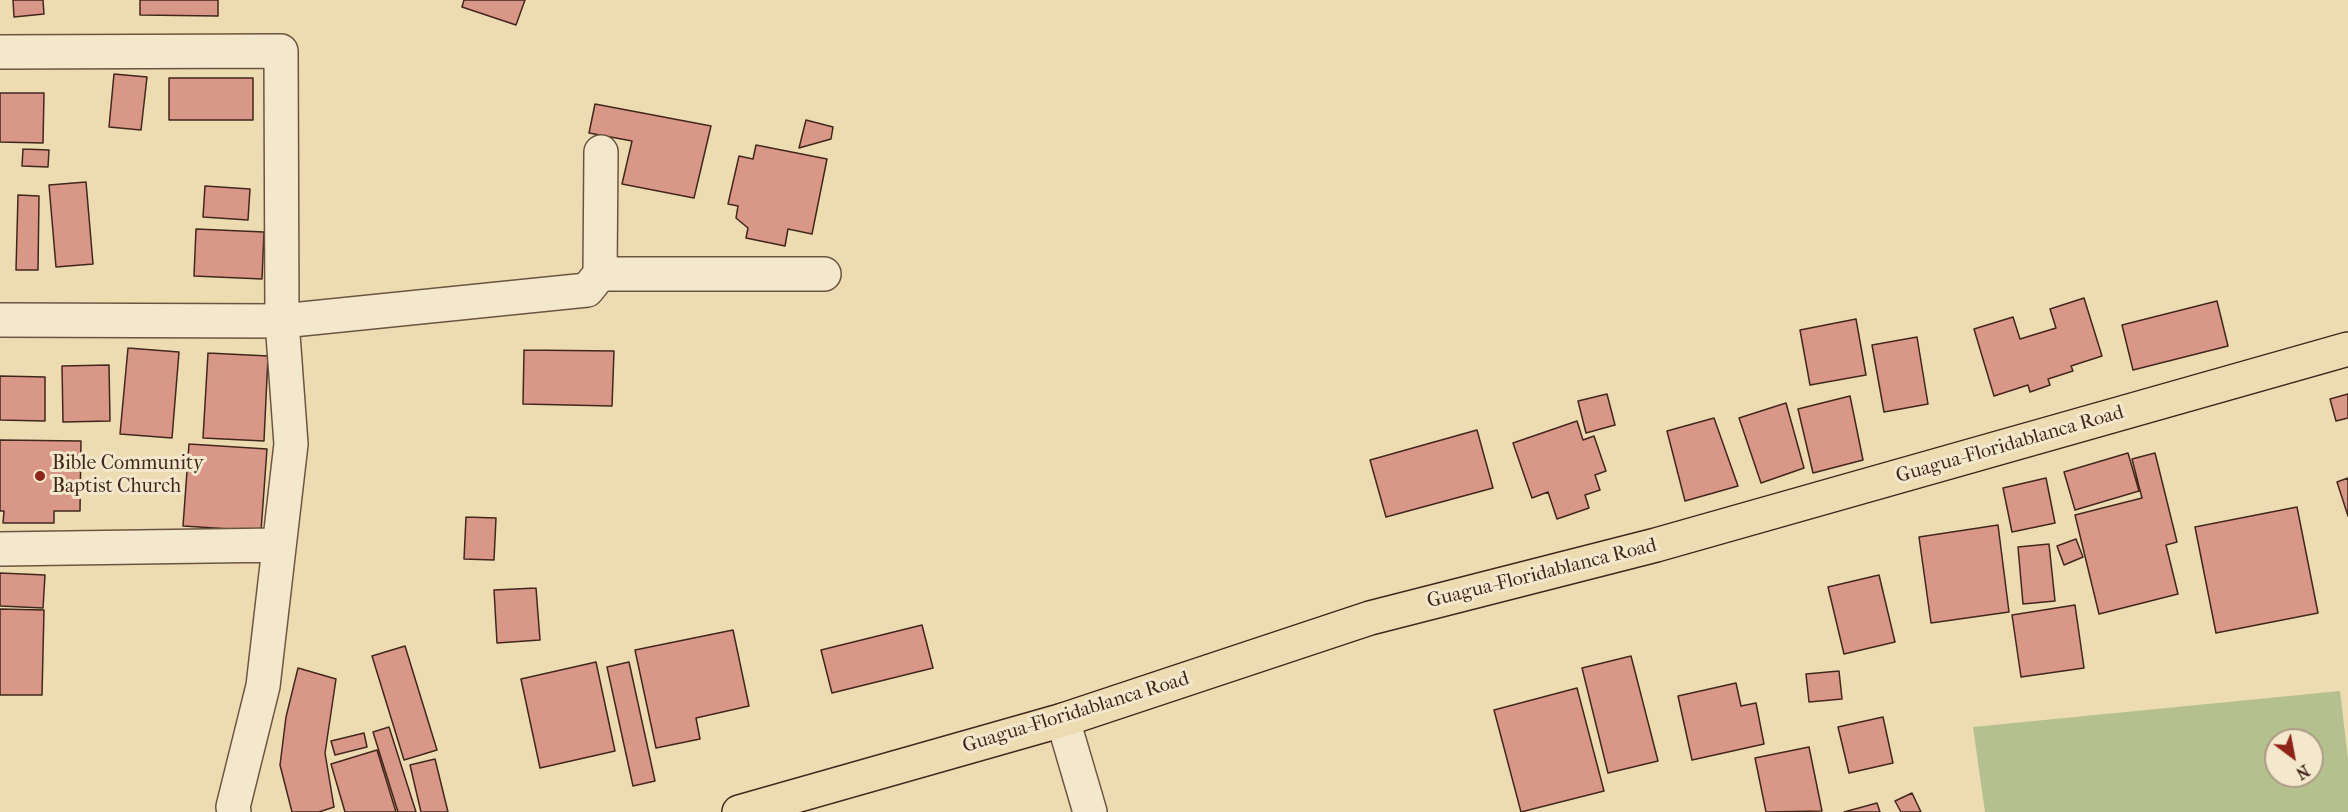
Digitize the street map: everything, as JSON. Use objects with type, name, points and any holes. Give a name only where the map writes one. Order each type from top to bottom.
[{"type":"main road","name":"Guagua-Floridablanca Road","points":[[739,812],[1064,720],[1371,618],[1656,545],[2348,349]]},
{"type":"street","points":[[0,52],[281,51],[282,321],[291,444],[263,686],[233,807],[234,812]]},
{"type":"street","points":[[0,320],[282,321],[587,290],[600,274],[600,152]]},
{"type":"street","points":[[600,274],[824,274]]},
{"type":"street","points":[[0,549],[278,545]]},
{"type":"street","points":[[1064,720],[1090,812]]},
{"type":"green space","points":[[2340,691],[2348,759],[2348,812],[1985,812],[1973,727]]},
{"type":"building","points":[[13,0],[43,0],[44,14],[14,17]]},
{"type":"building","points":[[140,0],[218,0],[218,16],[140,15]]},
{"type":"building","points":[[464,0],[525,0],[516,25],[462,7]]},
{"type":"building","points":[[114,74],[147,77],[141,130],[109,127]]},
{"type":"building","points":[[169,78],[253,78],[253,120],[169,120]]},
{"type":"building","points":[[0,93],[44,93],[43,143],[0,142]]},
{"type":"building","points":[[595,104],[711,126],[694,198],[622,184],[632,141],[589,133]]},
{"type":"building","points":[[806,120],[833,127],[831,139],[799,148]]},
{"type":"building","points":[[756,145],[827,159],[812,234],[788,229],[785,246],[746,238],[748,228],[736,218],[738,206],[728,204],[739,156],[753,159]]},
{"type":"building","points":[[23,149],[49,150],[48,167],[22,166]]},
{"type":"building","points":[[86,182],[93,264],[56,267],[49,185]]},
{"type":"building","points":[[205,186],[250,189],[248,220],[203,217]]},
{"type":"building","points":[[18,195],[39,196],[38,270],[16,270]]},
{"type":"building","points":[[196,229],[264,232],[262,279],[194,276]]},
{"type":"building","points":[[2084,298],[2102,356],[2071,366],[2073,371],[2048,379],[2050,385],[2030,392],[2028,385],[1994,396],[1974,329],[2013,317],[2020,339],[2056,328],[2050,309]]},
{"type":"building","points":[[2217,301],[2228,346],[2133,370],[2122,325]]},
{"type":"building","points":[[1856,319],[1866,375],[1810,385],[1800,330]]},
{"type":"building","points":[[1917,337],[1928,404],[1884,412],[1872,345]]},
{"type":"building","points":[[128,348],[179,352],[172,438],[120,434]]},
{"type":"building","points":[[524,350],[614,351],[612,406],[523,404]]},
{"type":"building","points":[[208,353],[268,356],[264,441],[203,438]]},
{"type":"building","points":[[109,365],[110,421],[63,422],[62,366]]},
{"type":"building","points":[[0,376],[45,377],[45,421],[0,420]]},
{"type":"building","points":[[1607,394],[1615,425],[1586,433],[1578,401]]},
{"type":"building","points":[[2348,394],[2348,418],[2336,421],[2330,399]]},
{"type":"building","points":[[1850,396],[1863,460],[1813,473],[1798,409]]},
{"type":"building","points":[[1786,403],[1804,468],[1761,483],[1739,418]]},
{"type":"building","points":[[1714,418],[1738,486],[1685,501],[1667,431]]},
{"type":"building","points":[[1577,421],[1583,440],[1594,436],[1606,471],[1595,475],[1600,490],[1585,495],[1589,508],[1557,519],[1548,492],[1532,498],[1513,443]]},
{"type":"building","points":[[1477,430],[1493,488],[1386,517],[1370,460]]},
{"type":"building","name":"Bible Community Baptist Church","points":[[0,440],[81,441],[80,511],[54,511],[54,523],[3,523],[4,511],[0,511]]},
{"type":"building","points":[[189,444],[267,449],[261,531],[183,526]]},
{"type":"building","points":[[2128,453],[2139,491],[2075,510],[2064,472]]},
{"type":"building","points":[[2155,453],[2177,542],[2166,545],[2178,594],[2099,614],[2075,515],[2142,498],[2132,459]]},
{"type":"building","points":[[2046,478],[2055,523],[2012,532],[2003,488]]},
{"type":"building","points":[[2348,478],[2348,516],[2337,482]]},
{"type":"building","points":[[2297,507],[2318,613],[2216,633],[2195,527]]},
{"type":"building","points":[[466,517],[496,518],[494,560],[464,559]]},
{"type":"building","points":[[1998,525],[2009,612],[1931,623],[1919,537]]},
{"type":"building","points":[[2076,539],[2083,557],[2064,565],[2057,546]]},
{"type":"building","points":[[2049,544],[2055,601],[2023,604],[2018,547]]},
{"type":"building","points":[[0,573],[45,575],[43,608],[0,606]]},
{"type":"building","points":[[1879,575],[1895,642],[1844,654],[1828,587]]},
{"type":"building","points":[[536,588],[540,640],[497,643],[494,590]]},
{"type":"building","points":[[2075,605],[2084,668],[2021,677],[2012,615]]},
{"type":"building","points":[[0,609],[44,610],[42,695],[0,695]]},
{"type":"building","points":[[922,625],[933,668],[832,693],[821,650]]},
{"type":"building","points":[[733,630],[749,706],[696,718],[700,739],[656,748],[635,650]]},
{"type":"building","points":[[405,646],[437,750],[404,760],[372,656]]},
{"type":"building","points":[[1631,656],[1658,761],[1608,773],[1582,668]]},
{"type":"building","points":[[596,662],[615,751],[540,768],[521,679]]},
{"type":"building","points":[[629,662],[655,781],[633,786],[607,667]]},
{"type":"building","points":[[298,668],[336,679],[325,753],[334,807],[319,812],[292,812],[280,765],[286,717]]},
{"type":"building","points":[[1839,671],[1842,699],[1809,702],[1806,674]]},
{"type":"building","points":[[1736,683],[1741,706],[1756,703],[1764,744],[1692,760],[1678,696]]},
{"type":"building","points":[[1577,688],[1604,791],[1521,812],[1494,710]]},
{"type":"building","points":[[1883,717],[1893,763],[1849,773],[1838,727]]},
{"type":"building","points":[[389,727],[416,812],[398,812],[373,732]]},
{"type":"building","points":[[364,733],[367,747],[335,755],[331,741]]},
{"type":"building","points":[[1809,747],[1822,811],[1766,812],[1755,758]]},
{"type":"building","points":[[377,750],[396,812],[345,812],[331,764]]},
{"type":"building","points":[[435,759],[448,812],[421,812],[410,765]]},
{"type":"building","points":[[1912,793],[1921,812],[1901,812],[1895,801]]},
{"type":"building","points":[[1877,803],[1880,812],[1844,812]]},
{"type":"place","name":"Bible Community Baptist Church","points":[[40,476]]}]
